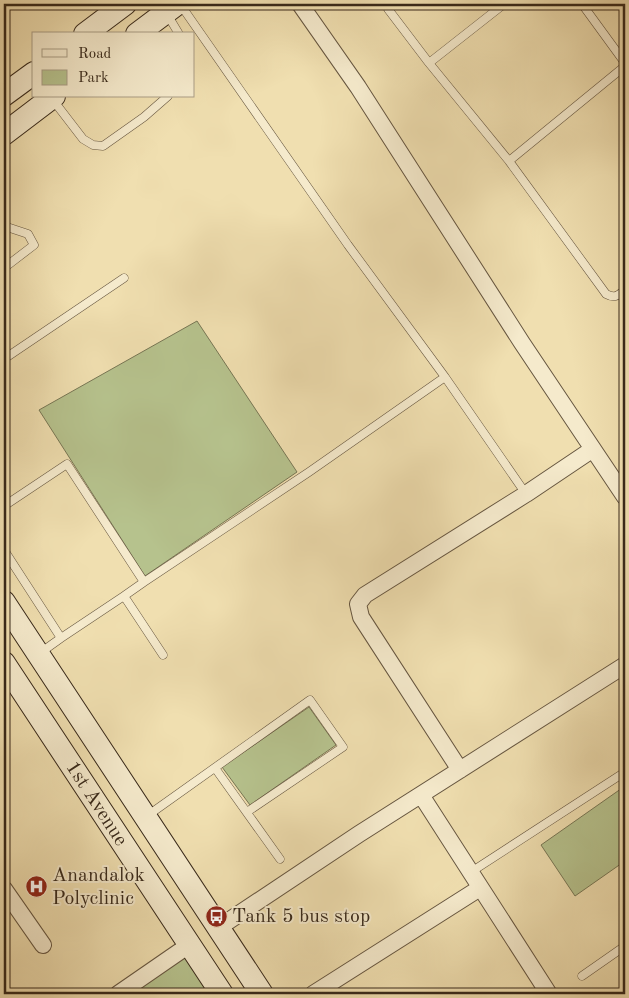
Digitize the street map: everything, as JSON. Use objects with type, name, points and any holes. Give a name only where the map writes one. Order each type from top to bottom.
[{"type":"main road","points":[[89,32],[125,4]]},
{"type":"main road","points":[[140,32],[174,7]]},
{"type":"main road","points":[[4,95],[32,74]]},
{"type":"main road","points":[[4,134],[52,98]]},
{"type":"main road","points":[[4,602],[262,994]]},
{"type":"main road","name":"1st Avenue","points":[[4,663],[222,994]]},
{"type":"main road","points":[[133,859],[161,840]]},
{"type":"street","points":[[300,4],[358,87],[522,343],[625,497]]},
{"type":"street","points":[[460,770],[362,617],[358,604],[365,595],[526,494],[593,449]]},
{"type":"street","points":[[218,928],[421,795],[625,665]]},
{"type":"street","points":[[421,795],[549,994]]},
{"type":"street","points":[[313,994],[480,888]]},
{"type":"street","points":[[4,889],[43,945]]},
{"type":"street","points":[[118,994],[189,945]]},
{"type":"lane","points":[[388,4],[388,9],[429,63],[509,161],[606,294],[612,297],[617,296],[625,290]]},
{"type":"lane","points":[[429,63],[504,4]]},
{"type":"lane","points":[[509,161],[625,64],[582,4]]},
{"type":"lane","points":[[174,7],[180,32]]},
{"type":"lane","points":[[174,7],[192,32]]},
{"type":"lane","points":[[195,36],[445,378],[526,494]]},
{"type":"lane","points":[[54,98],[83,139],[93,145],[103,146],[144,117],[166,98]]},
{"type":"lane","points":[[4,226],[28,234],[34,246],[4,268]]},
{"type":"lane","points":[[4,359],[124,278]]},
{"type":"lane","points":[[38,654],[445,378]]},
{"type":"lane","points":[[4,506],[67,464],[144,582]]},
{"type":"lane","points":[[4,550],[61,638]]},
{"type":"lane","points":[[124,596],[164,655]]},
{"type":"lane","points":[[145,817],[310,700],[343,747],[247,812]]},
{"type":"lane","points":[[214,768],[280,859]]},
{"type":"lane","points":[[470,872],[625,772]]},
{"type":"lane","points":[[582,976],[625,946]]},
{"type":"green space","points":[[197,321],[297,472],[145,576],[39,410]]},
{"type":"green space","points":[[309,707],[336,745],[250,805],[222,767]]},
{"type":"green space","points":[[625,786],[625,861],[575,896],[541,845]]},
{"type":"green space","points":[[184,955],[210,994],[130,994]]},
{"type":"place","name":"Anandalok Polyclinic","points":[[36,887]]},
{"type":"place","name":"Tank 5 bus stop","points":[[216,917]]}]
